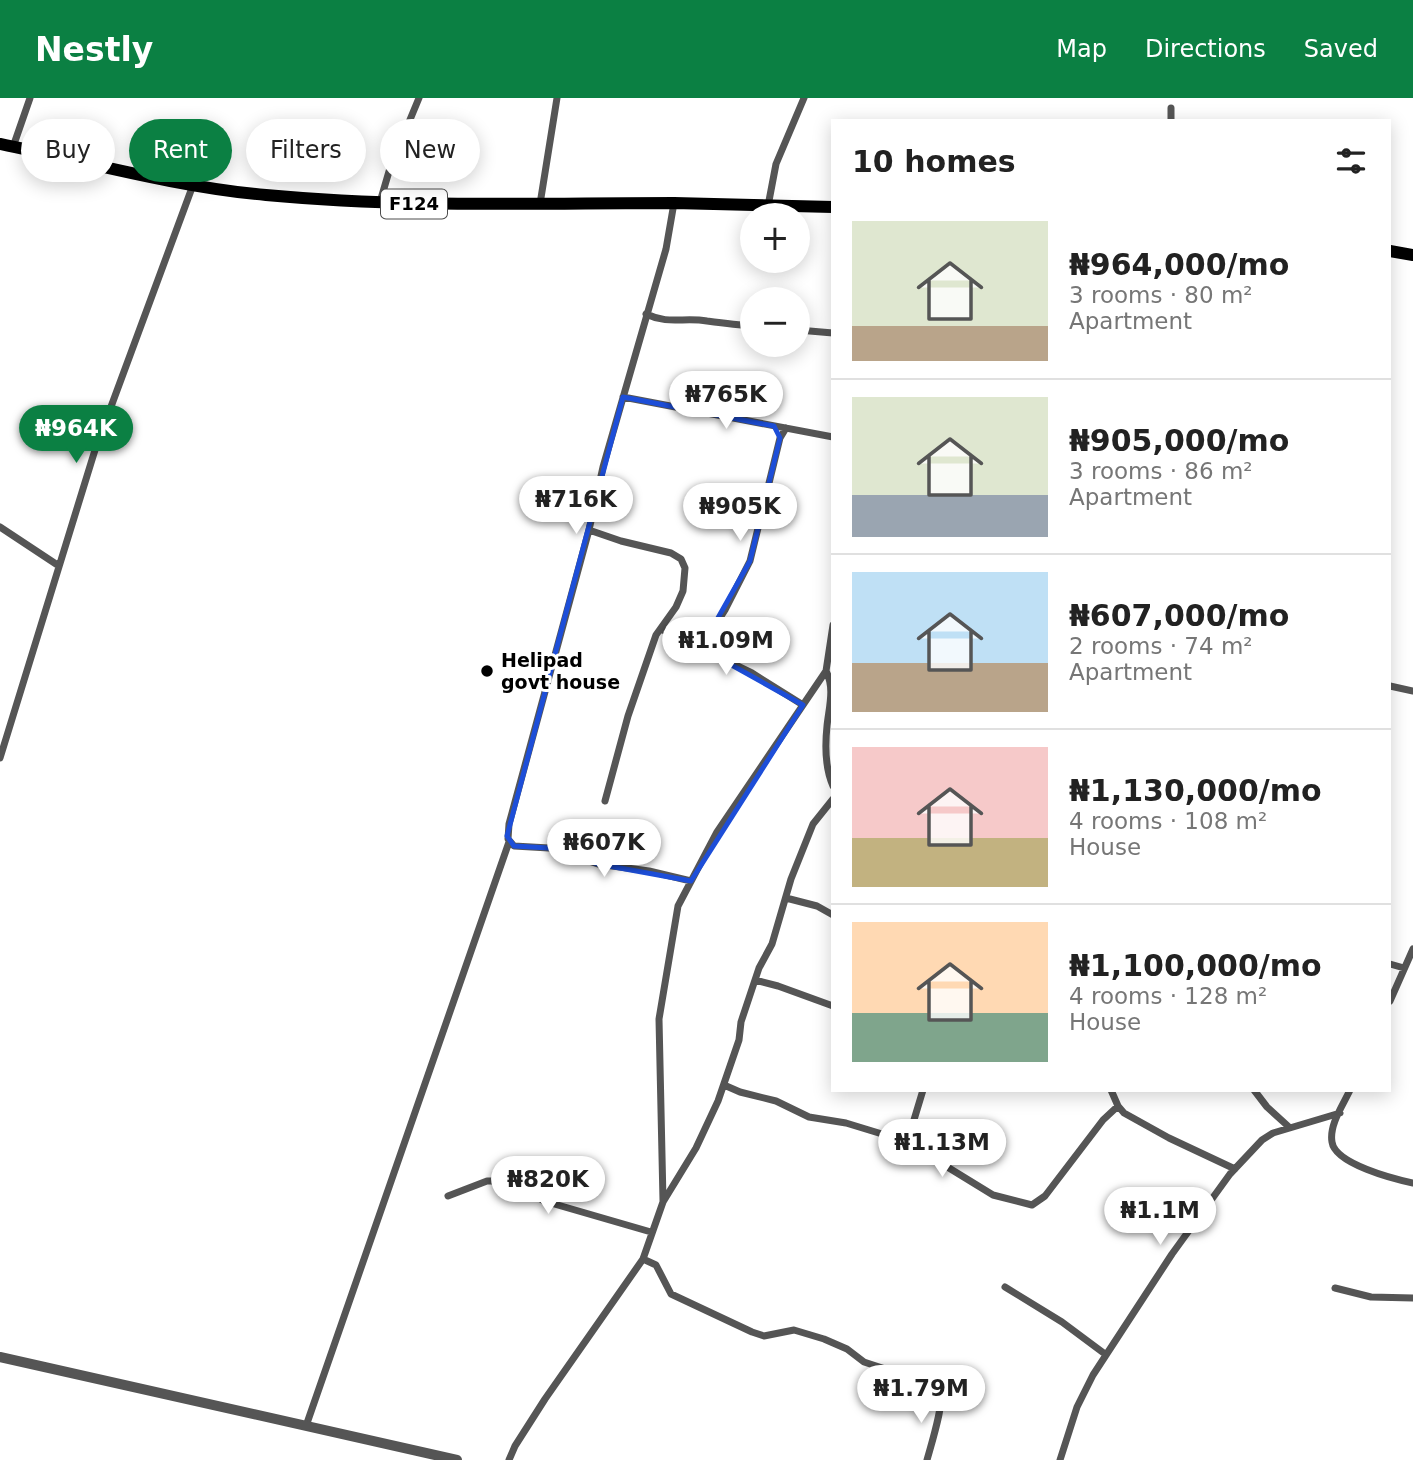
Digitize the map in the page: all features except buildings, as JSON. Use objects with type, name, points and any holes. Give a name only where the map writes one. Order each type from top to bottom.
[{"type":"main road","name":"F124","points":[[6,145],[193,184],[262,195],[380,203],[740,205]]},
{"type":"main road","name":"F124","points":[[810,206],[831,206]]},
{"type":"main road","points":[[1391,251],[1413,255]]},
{"type":"street","points":[[6,145],[30,98]]},
{"type":"street","points":[[380,203],[390,167],[419,98]]},
{"type":"street","points":[[540,204],[557,98]]},
{"type":"street","points":[[769,203],[776,164],[804,98]]},
{"type":"street","points":[[1171,108],[1171,119]]},
{"type":"street","points":[[0,758],[95,450],[193,184]]},
{"type":"street","points":[[674,203],[666,249],[603,467],[589,530],[507,836],[514,846],[549,848],[597,864],[649,871],[691,881]]},
{"type":"street","points":[[646,314],[660,321],[709,321],[740,325]]},
{"type":"street","points":[[810,331],[831,332]]},
{"type":"street","points":[[623,397],[831,437]]},
{"type":"street","points":[[774,426],[779,438]]},
{"type":"street","points":[[701,648],[725,610],[750,561],[779,438],[786,428]]},
{"type":"street","points":[[0,527],[59,566]]},
{"type":"street","points":[[589,530],[671,553],[681,559],[685,568],[682,591],[676,607],[656,635],[628,716],[605,801]]},
{"type":"street","points":[[660,629],[752,673],[803,705]]},
{"type":"street","points":[[663,1202],[659,1019],[678,906],[716,832],[826,671],[831,638]]},
{"type":"street","points":[[826,671],[831,683],[826,730],[830,764]]},
{"type":"street","points":[[1391,685],[1413,691]]},
{"type":"street","points":[[509,1460],[539,1408],[643,1259],[663,1202],[696,1148],[724,1085],[755,980],[772,944],[813,824],[831,802]]},
{"type":"street","points":[[306,1426],[509,842]]},
{"type":"street","points":[[786,898],[817,906],[831,914]]},
{"type":"street","points":[[1391,999],[1413,950]]},
{"type":"street","points":[[1391,964],[1404,968]]},
{"type":"street","points":[[755,980],[831,1005]]},
{"type":"street","points":[[724,1085],[776,1101],[809,1117],[846,1123],[902,1139],[993,1195],[1032,1205],[1045,1196],[1103,1120],[1118,1107]]},
{"type":"street","points":[[913,1144],[910,1133],[922,1092]]},
{"type":"street","points":[[1112,1092],[1118,1107],[1124,1113],[1168,1138],[1235,1169]]},
{"type":"street","points":[[1256,1092],[1289,1127]]},
{"type":"street","points":[[1349,1092],[1332,1133],[1335,1150],[1374,1173],[1413,1183]]},
{"type":"street","points":[[1060,1460],[1077,1407],[1105,1354],[1179,1244],[1235,1169],[1262,1140],[1273,1133],[1340,1113]]},
{"type":"street","points":[[902,1139],[910,1133]]},
{"type":"street","points":[[448,1196],[487,1181],[512,1182],[544,1201],[652,1232]]},
{"type":"street","points":[[643,1259],[656,1265],[671,1294],[752,1332],[765,1336],[794,1330],[847,1349],[864,1363],[938,1386],[942,1394],[927,1460]]},
{"type":"street","points":[[1005,1287],[1062,1322],[1105,1354]]},
{"type":"street","points":[[1335,1288],[1371,1297],[1413,1298]]},
{"type":"street","points":[[0,1357],[457,1460]]},
{"type":"highlighted area","points":[[623,397],[774,426],[780,438],[750,561],[701,648],[803,705],[691,881],[598,864],[549,848],[514,846],[507,836]]},
{"type":"place","name":"Helipad govt house","points":[[487,671]]}]
